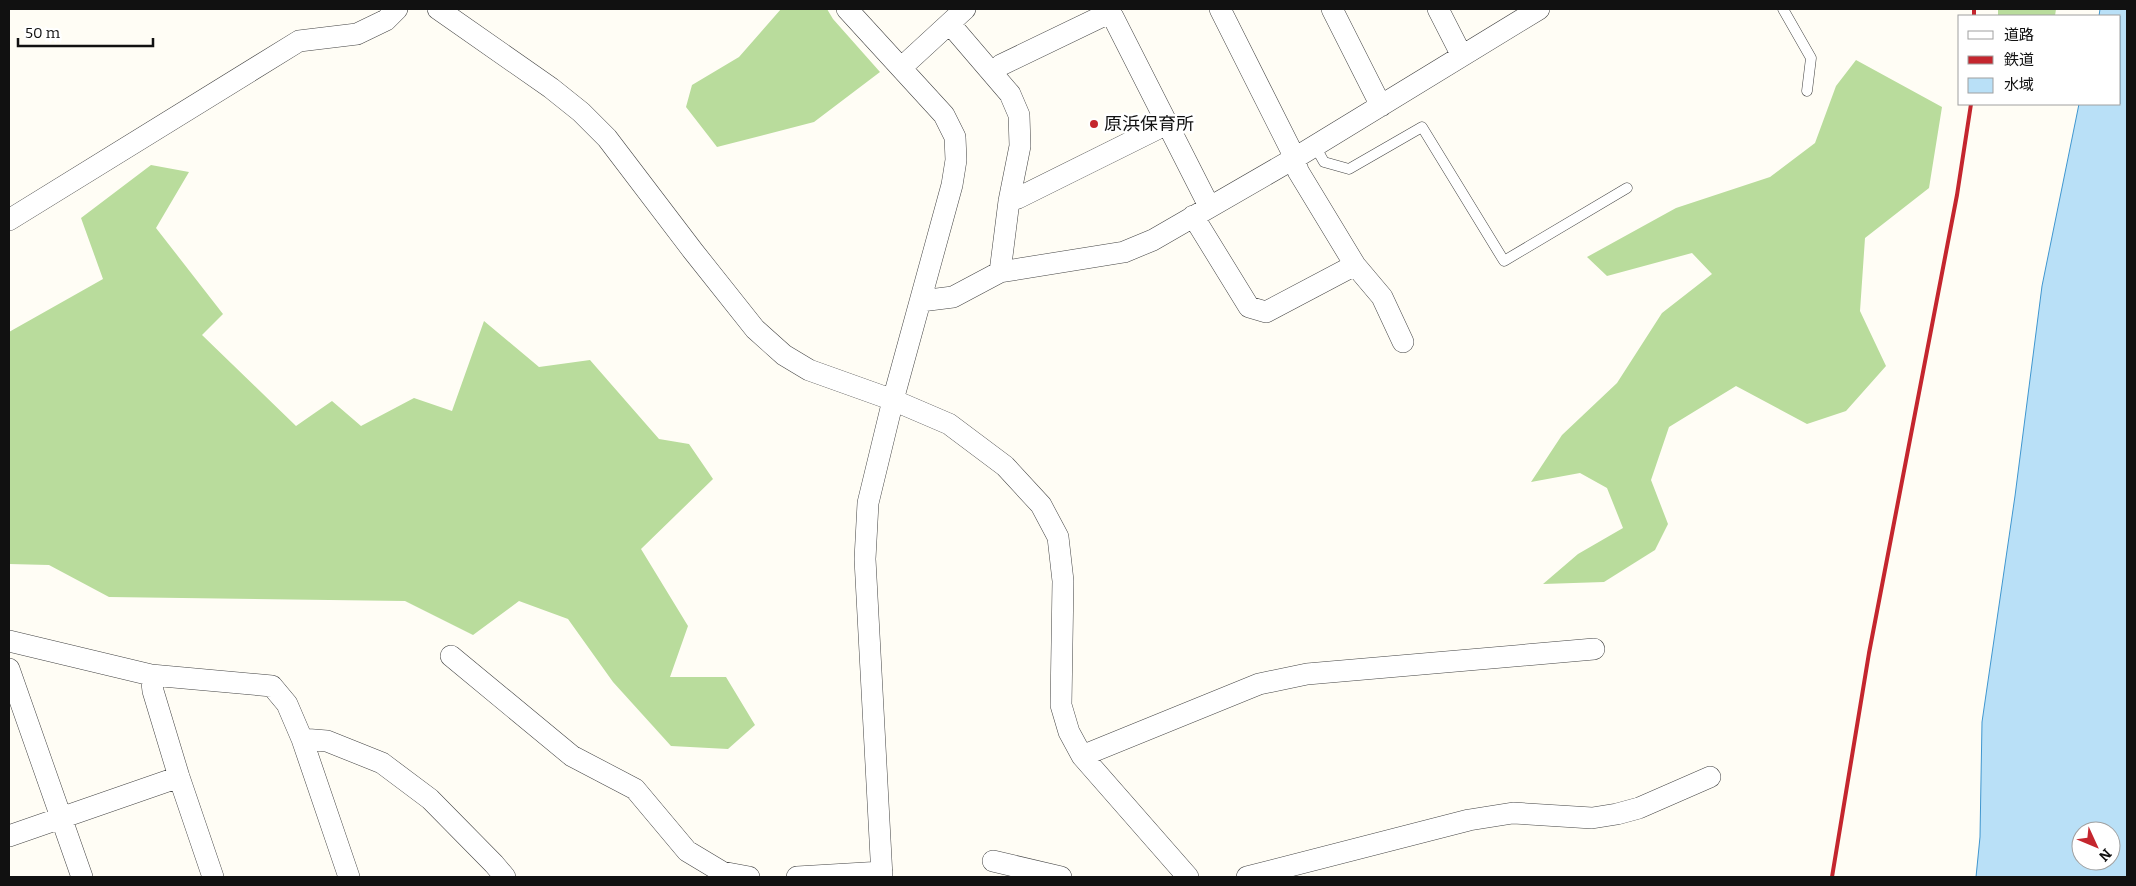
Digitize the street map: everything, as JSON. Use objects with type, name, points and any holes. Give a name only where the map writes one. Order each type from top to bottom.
[{"type":"street","points":[[9,220],[299,41],[357,34],[386,20],[397,9]]},
{"type":"street","points":[[438,9],[551,88],[581,112],[607,138],[693,252],[755,328],[784,355],[808,370],[893,400],[949,424],[1005,466],[1041,505],[1058,537],[1063,581],[1061,705],[1069,732],[1082,756],[1185,876]]},
{"type":"street","points":[[797,877],[882,875],[865,559],[868,503],[893,400],[952,185],[956,160],[955,137],[944,115],[847,9]]},
{"type":"street","points":[[902,67],[965,9]]},
{"type":"street","points":[[1220,9],[1295,158],[1298,171],[1355,265],[1382,297],[1402,342]]},
{"type":"street","points":[[1332,9],[1381,106]]},
{"type":"street","points":[[1438,9],[1462,56]]},
{"type":"street","points":[[921,302],[953,297],[1000,272],[1124,252],[1153,240],[1295,158],[1539,9]]},
{"type":"street","points":[[993,74],[1001,65],[1110,10],[1167,124],[1201,211],[1249,307],[1266,312],[1355,265]]},
{"type":"street","points":[[950,24],[1010,94],[1019,116],[1020,146],[1009,201],[1000,272]]},
{"type":"street","points":[[1009,201],[1167,124]]},
{"type":"street","points":[[9,640],[151,675],[272,686],[287,704],[302,739],[349,877]]},
{"type":"street","points":[[1082,756],[1259,684],[1297,676],[1594,649]]},
{"type":"street","points":[[451,656],[572,756],[635,789],[687,851],[722,872],[749,877]]},
{"type":"street","points":[[9,669],[82,877]]},
{"type":"street","points":[[151,675],[152,691],[213,877]]},
{"type":"street","points":[[302,739],[327,742],[382,763],[430,799],[494,864],[504,877]]},
{"type":"street","points":[[9,836],[179,777]]},
{"type":"street","points":[[1246,877],[1469,820],[1513,813],[1592,818],[1617,814],[1639,808],[1710,777]]},
{"type":"street","points":[[993,861],[1061,877]]},
{"type":"lane","points":[[1783,9],[1811,58],[1807,90]]},
{"type":"lane","points":[[1315,146],[1324,162],[1349,169],[1422,127],[1504,261],[1627,188]]},
{"type":"green space","points":[[781,9],[827,9],[833,19],[880,72],[814,122],[717,147],[686,107],[692,85],[739,57]]},
{"type":"green space","points":[[1998,9],[2056,9],[2055,15],[1998,15]]},
{"type":"green space","points":[[1856,60],[1942,107],[1929,188],[1865,238],[1860,311],[1886,366],[1846,411],[1807,424],[1736,386],[1669,427],[1651,480],[1668,524],[1655,550],[1604,582],[1543,584],[1578,554],[1623,528],[1607,488],[1580,473],[1531,482],[1562,435],[1617,383],[1662,313],[1712,274],[1692,253],[1607,276],[1587,257],[1676,208],[1770,177],[1815,143],[1836,86]]},
{"type":"green space","points":[[151,165],[189,172],[156,228],[223,314],[202,335],[296,426],[332,401],[361,426],[414,398],[452,411],[484,321],[539,367],[590,360],[659,439],[689,444],[713,479],[641,549],[688,626],[670,677],[726,677],[755,725],[728,749],[671,746],[613,682],[568,619],[519,601],[473,635],[405,601],[109,597],[49,565],[9,564],[9,332],[103,279],[81,218]]},
{"type":"water","points":[[2100,9],[2127,9],[2127,877],[1976,877],[1980,837],[1982,722],[2015,496],[2042,286],[2079,105],[2121,105],[2121,15],[2099,15]]},
{"type":"railway","points":[[1974,9],[1974,15]]},
{"type":"railway","points":[[1832,877],[1869,653],[1957,195],[1971,105]]},
{"type":"place","name":"原浜保育所","points":[[1094,124]]}]
